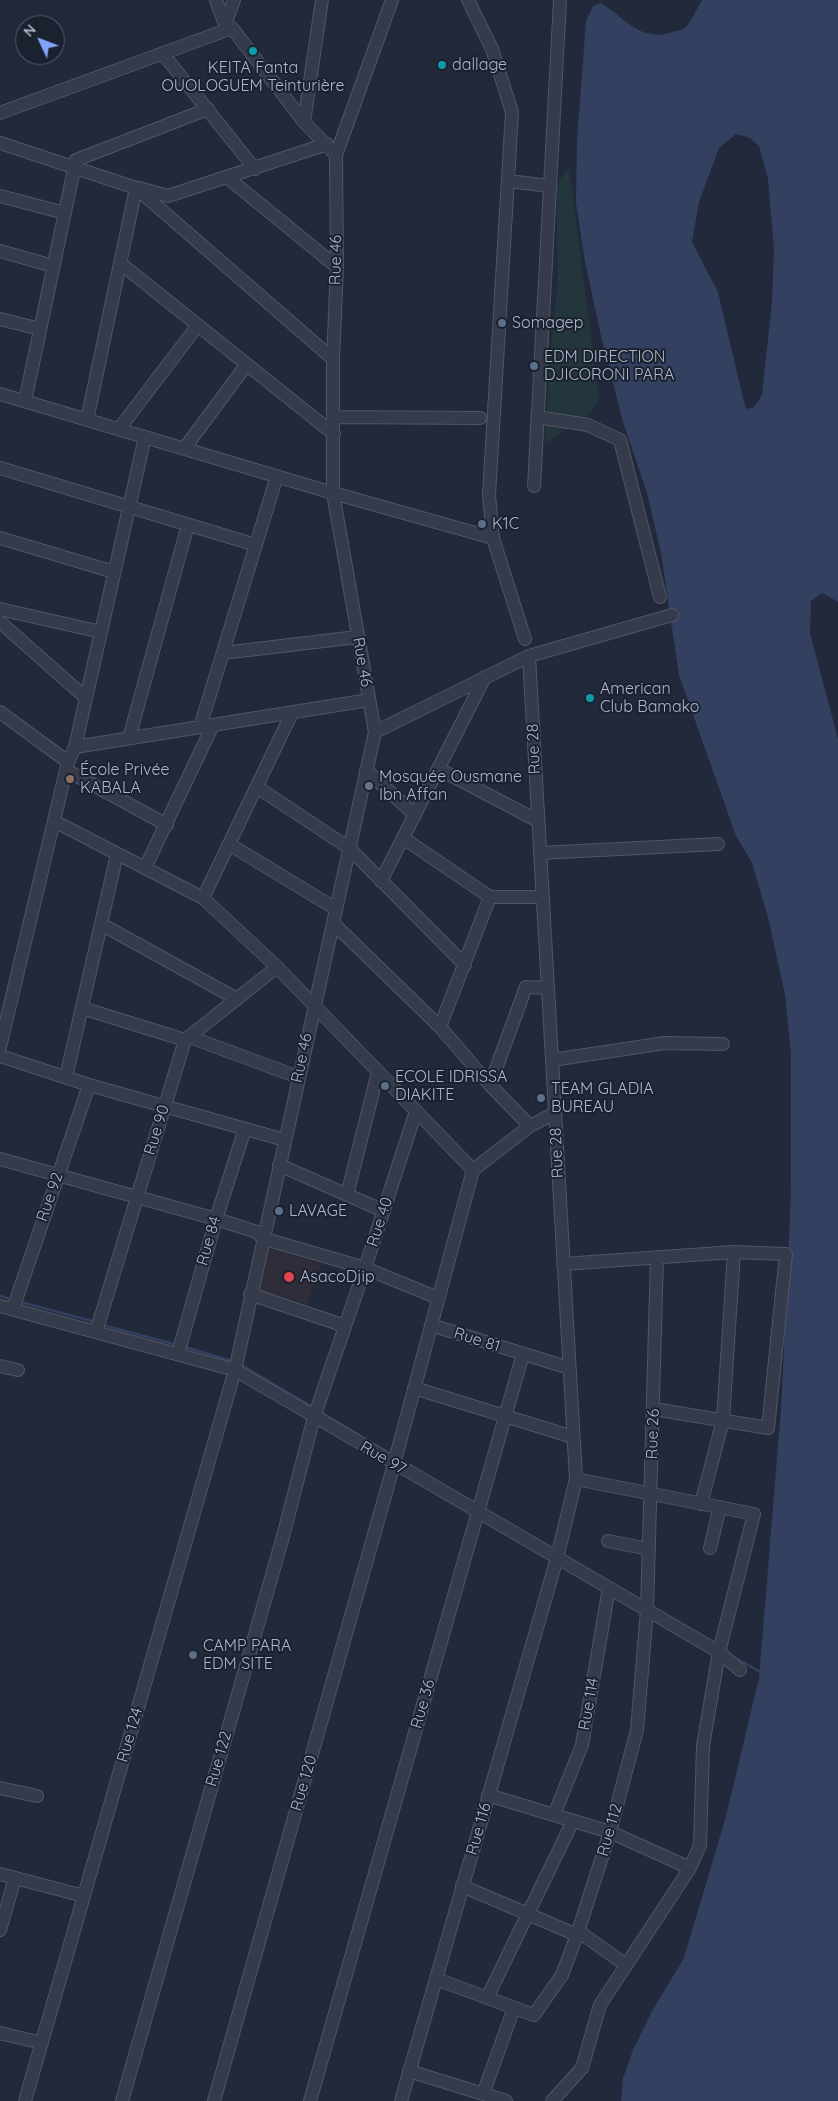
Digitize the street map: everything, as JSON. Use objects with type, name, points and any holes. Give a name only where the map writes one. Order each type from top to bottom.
[{"type":"street","points":[[216,0],[226,28]]},
{"type":"street","points":[[226,28],[234,0]]},
{"type":"street","points":[[304,122],[322,0]]},
{"type":"street","points":[[336,155],[392,0]]},
{"type":"street","points":[[468,0],[492,49],[512,112],[489,495],[493,538],[525,639]]},
{"type":"street","points":[[534,486],[560,0]]},
{"type":"street","points":[[0,113],[163,54],[226,28],[232,28],[304,122],[336,155]]},
{"type":"street","points":[[163,54],[255,168]]},
{"type":"street","points":[[25,401],[76,160],[208,109]]},
{"type":"street","points":[[0,143],[136,188],[168,196],[228,178],[327,144]]},
{"type":"street","name":"Rue 46","points":[[235,1370],[262,1238],[375,732],[333,493],[334,417],[332,360],[337,266],[336,155]]},
{"type":"street","points":[[228,178],[337,266]]},
{"type":"street","points":[[508,181],[550,186]]},
{"type":"street","points":[[87,420],[136,188]]},
{"type":"street","points":[[136,188],[332,360]]},
{"type":"street","points":[[0,196],[65,213]]},
{"type":"street","points":[[0,251],[53,266]]},
{"type":"street","points":[[120,263],[334,434]]},
{"type":"street","points":[[0,320],[40,329]]},
{"type":"street","points":[[119,430],[198,325]]},
{"type":"street","points":[[184,449],[247,364]]},
{"type":"street","points":[[0,394],[333,493],[493,538]]},
{"type":"street","points":[[334,417],[480,418]]},
{"type":"street","points":[[538,417],[588,425],[620,440],[660,597]]},
{"type":"street","points":[[0,1047],[67,766],[75,747],[145,437]]},
{"type":"street","points":[[0,468],[256,544]]},
{"type":"street","points":[[200,727],[277,476]]},
{"type":"street","points":[[129,738],[188,525]]},
{"type":"street","points":[[0,538],[114,572]]},
{"type":"street","points":[[0,609],[101,632]]},
{"type":"street","points":[[375,732],[529,656],[672,615]]},
{"type":"street","points":[[0,622],[86,698]]},
{"type":"street","points":[[223,653],[357,637]]},
{"type":"street","name":"Rue 28","points":[[529,656],[576,1479],[557,1558]]},
{"type":"street","points":[[381,881],[485,677]]},
{"type":"street","points":[[75,747],[292,714],[369,700]]},
{"type":"street","points":[[0,712],[67,766],[167,825]]},
{"type":"street","points":[[203,898],[292,714]]},
{"type":"street","points":[[145,868],[213,725]]},
{"type":"street","points":[[439,769],[538,821]]},
{"type":"street","points":[[366,770],[415,815]]},
{"type":"street","points":[[257,787],[349,848],[465,965]]},
{"type":"street","points":[[54,821],[203,898],[314,1004],[473,1170],[530,1126],[555,1113]]},
{"type":"street","points":[[403,838],[490,897],[542,897]]},
{"type":"street","points":[[229,844],[336,909]]},
{"type":"street","points":[[540,853],[718,844]]},
{"type":"street","points":[[66,1078],[117,854]]},
{"type":"street","points":[[440,1027],[490,897]]},
{"type":"street","points":[[333,923],[440,1027],[490,1085],[530,1126]]},
{"type":"street","points":[[101,924],[237,999]]},
{"type":"street","points":[[188,1039],[277,967]]},
{"type":"street","points":[[490,1085],[526,987],[548,988]]},
{"type":"street","points":[[0,989],[13,992]]},
{"type":"street","points":[[82,1008],[188,1039],[298,1076]]},
{"type":"street","name":"Rue 90","points":[[97,1326],[188,1039]]},
{"type":"street","points":[[552,1060],[665,1043],[722,1044]]},
{"type":"street","points":[[0,1056],[89,1085],[285,1140]]},
{"type":"street","points":[[347,1195],[378,1072]]},
{"type":"street","name":"Rue 92","points":[[11,1303],[89,1085]]},
{"type":"street","name":"Rue 40","points":[[314,1417],[416,1111]]},
{"type":"street","name":"Rue 84","points":[[178,1354],[216,1218],[245,1129]]},
{"type":"street","points":[[0,1159],[216,1218],[257,1232],[262,1238],[365,1268],[438,1298]]},
{"type":"street","points":[[279,1165],[384,1211]]},
{"type":"street","name":"Rue 120","points":[[214,2101],[394,1464],[473,1170]]},
{"type":"street","points":[[564,1264],[734,1252],[786,1254],[768,1428],[654,1409]]},
{"type":"street","points":[[702,1504],[723,1420],[734,1252]]},
{"type":"street","name":"Rue 26","points":[[646,1610],[654,1409],[657,1257]]},
{"type":"street","points":[[250,1294],[345,1326]]},
{"type":"street","name":"Rue 97","points":[[11,1303],[97,1326],[178,1354],[235,1370],[719,1652],[740,1670]]},
{"type":"street","name":"Rue 81","points":[[431,1325],[522,1354]]},
{"type":"street","points":[[522,1354],[570,1368]]},
{"type":"street","name":"Rue 36","points":[[310,2101],[522,1354]]},
{"type":"street","points":[[0,1366],[18,1370]]},
{"type":"street","name":"Rue 124","points":[[25,2101],[235,1370]]},
{"type":"street","points":[[414,1388],[574,1437]]},
{"type":"street","name":"Rue 122","points":[[122,2101],[282,1540],[314,1417]]},
{"type":"street","points":[[552,2101],[582,2068],[600,2005],[690,1868],[700,1845],[703,1746],[719,1652],[754,1514],[576,1479]]},
{"type":"street","points":[[710,1548],[720,1507]]},
{"type":"street","points":[[608,1540],[649,1548]]},
{"type":"street","name":"Rue 116","points":[[401,2101],[557,1558]]},
{"type":"street","name":"Rue 114","points":[[554,1815],[582,1745],[609,1588]]},
{"type":"street","name":"Rue 112","points":[[436,1979],[534,2015],[562,1975],[578,1933],[610,1832],[637,1730],[646,1610]]},
{"type":"street","points":[[0,1788],[37,1796]]},
{"type":"street","points":[[488,1796],[610,1832],[690,1868]]},
{"type":"street","points":[[487,1998],[573,1821]]},
{"type":"street","points":[[0,1874],[84,1896]]},
{"type":"street","points":[[0,1930],[15,1878]]},
{"type":"street","points":[[462,1886],[578,1933],[626,1965]]},
{"type":"street","points":[[482,2094],[514,2008]]},
{"type":"street","points":[[0,2033],[42,2043]]},
{"type":"street","points":[[409,2072],[506,2101]]},
{"type":"shaded area","name":"AsacoDjip","points":[[267,1246],[321,1264],[307,1304],[259,1291]]},
{"type":"green space","points":[[569,167],[599,398],[592,412],[545,443],[549,368],[558,280],[556,185]]},
{"type":"water","points":[[702,0],[838,0],[838,602],[822,593],[811,601],[810,633],[838,739],[838,2101],[621,2101],[623,2078],[633,2050],[652,2011],[684,1958],[726,1816],[759,1678],[781,1409],[788,1266],[791,1188],[791,1054],[785,995],[768,917],[752,863],[736,836],[679,675],[661,553],[647,493],[623,422],[601,336],[585,262],[576,203],[577,140],[586,21],[593,6],[601,3],[642,32],[661,35],[686,27]],"holes":[[[736,134],[750,138],[759,146],[768,179],[774,249],[772,301],[762,395],[754,407],[748,409],[745,406],[718,292],[692,242],[699,202],[719,148]]]},
{"type":"waterway","points":[[0,1296],[13,1300]]},
{"type":"waterway","points":[[21,1302],[95,1322]]},
{"type":"waterway","points":[[103,1325],[177,1345]]},
{"type":"waterway","points":[[185,1347],[232,1361]]},
{"type":"waterway","points":[[240,1364],[312,1407]]},
{"type":"waterway","points":[[319,1411],[359,1435]]},
{"type":"waterway","points":[[734,1657],[762,1673]]},
{"type":"place","name":"KEITA Fanta OUOLOGUEM Teinturière","points":[[253,51]]},
{"type":"place","name":"dallage","points":[[442,65]]},
{"type":"place","name":"Somagep","points":[[502,323]]},
{"type":"place","name":"EDM DIRECTION DJICORONI PARA","points":[[534,366]]},
{"type":"place","name":"K1C","points":[[482,524]]},
{"type":"place","name":"American Club Bamako","points":[[590,698]]},
{"type":"place","name":"École Privée KABALA","points":[[70,779]]},
{"type":"place","name":"Mosquée Ousmane Ibn Affan","points":[[369,786]]},
{"type":"place","name":"ECOLE IDRISSA DIAKITE","points":[[385,1086]]},
{"type":"place","name":"TEAM GLADIA BUREAU","points":[[541,1098]]},
{"type":"place","name":"LAVAGE","points":[[279,1211]]},
{"type":"place","name":"AsacoDjip","points":[[289,1277]]},
{"type":"place","name":"CAMP PARA EDM SITE","points":[[193,1655]]}]
